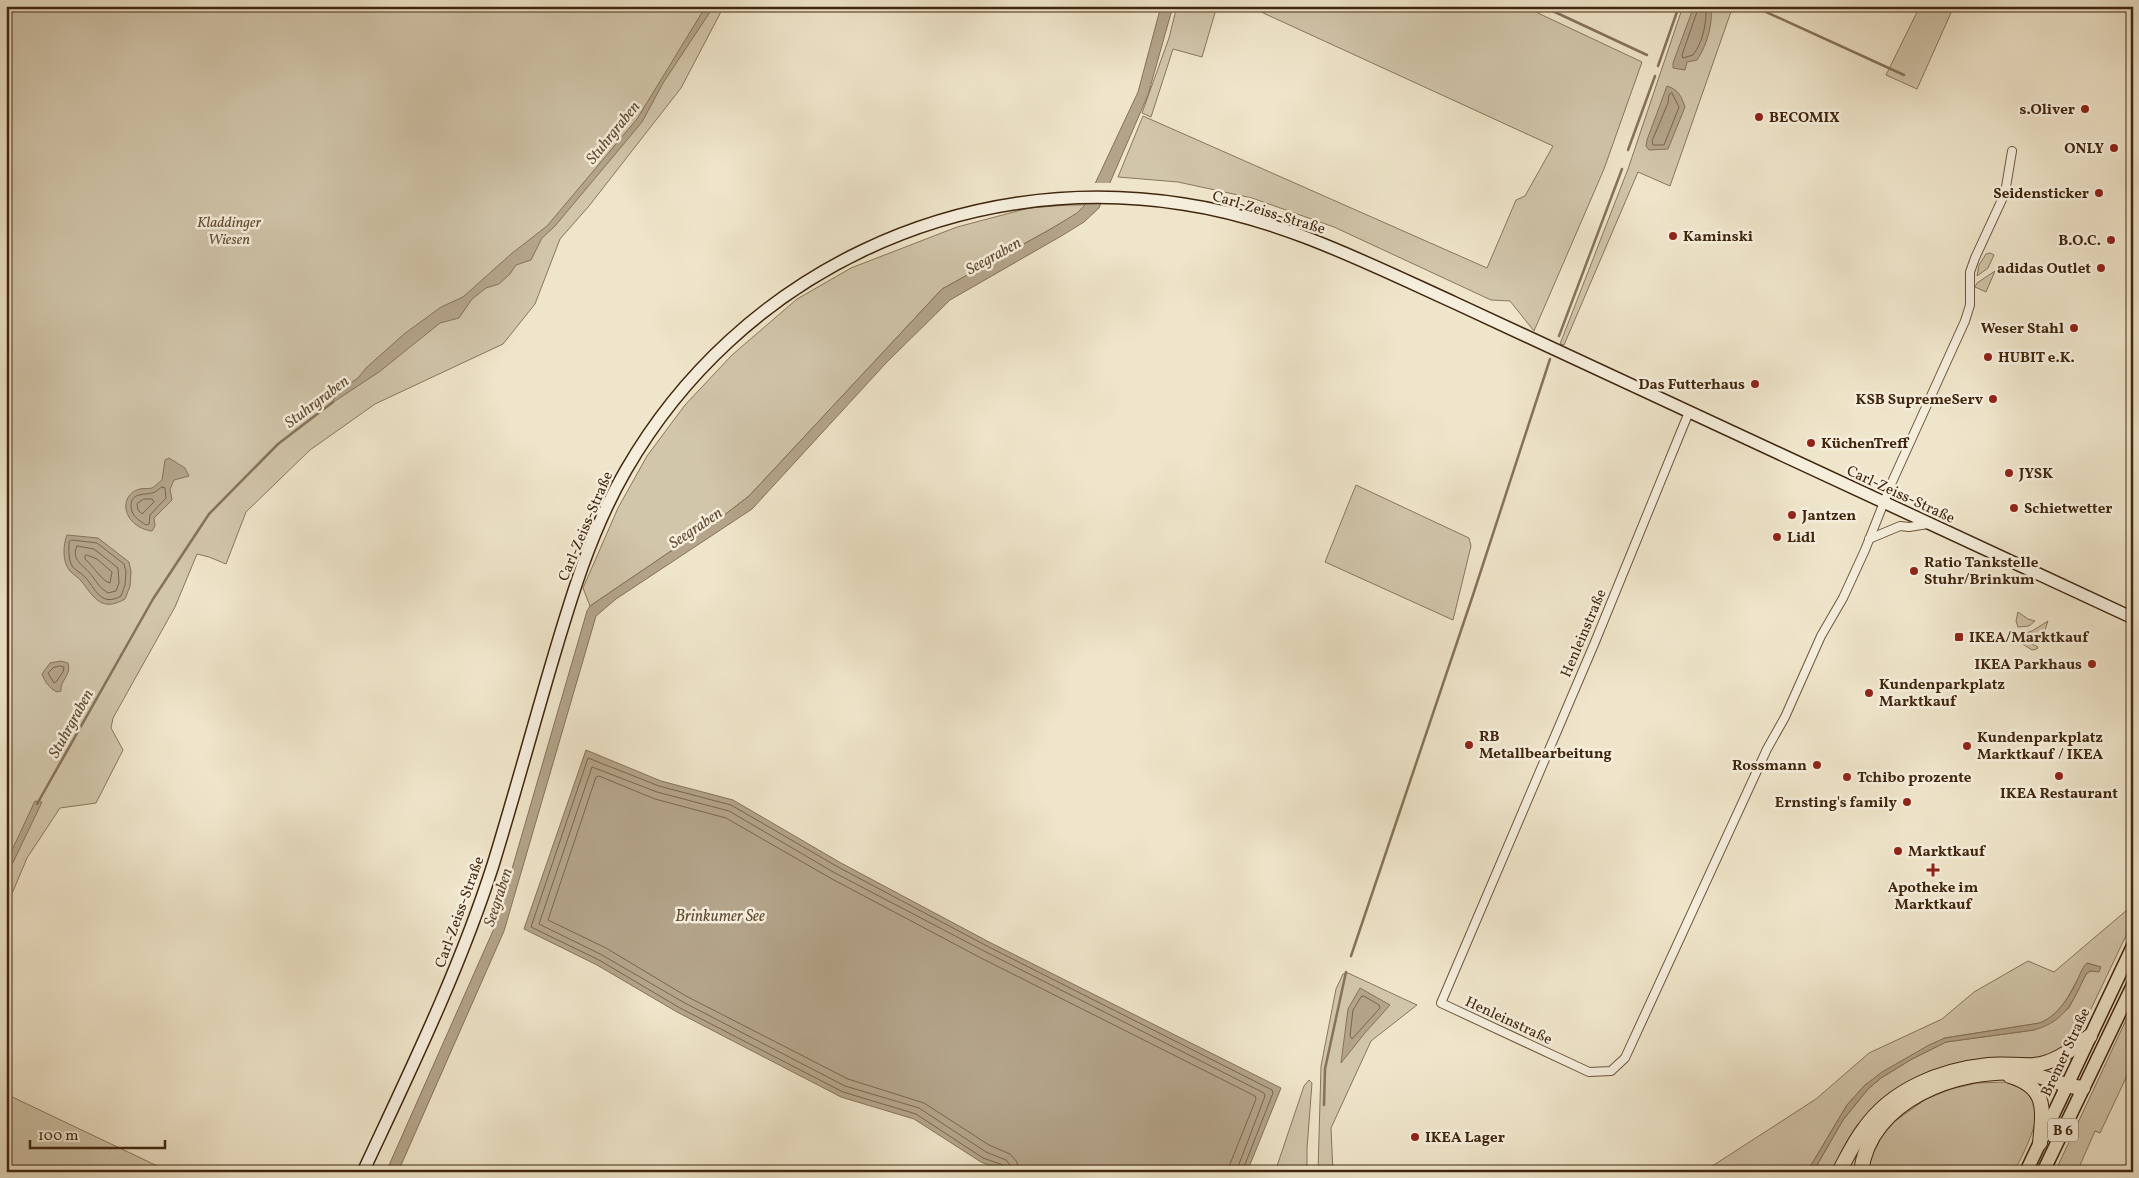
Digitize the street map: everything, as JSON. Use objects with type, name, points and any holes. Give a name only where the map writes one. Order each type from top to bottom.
[{"type":"highway","points":[[1839,1172],[1864,1128],[1876,1114],[1908,1089],[1933,1077],[1958,1070],[1989,1064],[2034,1065],[2052,1061],[2063,1056],[2090,1036]]},
{"type":"highway","points":[[2034,1065],[2068,1083]]},
{"type":"highway","points":[[1861,1172],[1864,1153],[1872,1138],[1887,1118],[1920,1094],[1946,1083],[1995,1074],[2026,1073],[2083,1088]]},
{"type":"highway","points":[[1995,1074],[2020,1079],[2035,1090],[2042,1109],[2040,1143]]},
{"type":"main road","name":"Carl-Zeiss-Straße","points":[[363,1172],[439,1006],[472,926],[508,818],[564,619],[596,530],[625,471],[671,403],[701,368],[737,332],[778,300],[848,257],[897,235],[945,218],[1011,204],[1082,197],[1109,197],[1145,199],[1201,207],[1293,233],[1404,280],[2133,618]]},
{"type":"main road","name":"Bremer Straße","points":[[2026,1172],[2133,946]]},
{"type":"main road","name":"B 6","points":[[2043,1172],[2133,986]]},
{"type":"street","name":"Henleinstraße","points":[[1690,412],[1442,1003],[1589,1072],[1611,1071],[1626,1058],[1767,749],[1785,717],[1821,636],[1843,598],[1870,539],[1892,482],[1965,321],[1970,305],[1970,272],[2005,193],[2012,151]]},
{"type":"street","points":[[1870,539],[1900,526],[1928,524]]},
{"type":"green space","name":"Kladdinger Wiesen","points":[[6,6],[724,6],[681,88],[589,206],[560,239],[535,304],[503,344],[375,404],[310,450],[246,512],[226,564],[197,554],[175,607],[113,718],[111,728],[123,750],[96,803],[60,808],[27,858],[6,908]]},
{"type":"green space","points":[[1177,6],[1217,6],[1202,57],[1173,49],[1151,117],[1142,113],[1169,38]]},
{"type":"green space","points":[[1248,6],[1523,6],[1642,62],[1604,169],[1534,331],[1510,301],[1491,300],[1334,227],[1252,198],[1178,182],[1118,177],[1143,116],[1487,268],[1516,200],[1525,196],[1553,146]]},
{"type":"green space","points":[[1683,6],[1733,6],[1670,186],[1638,172],[1564,345],[1560,344],[1628,169]]},
{"type":"green space","points":[[1920,6],[1954,6],[1917,89],[1886,75]]},
{"type":"green space","points":[[1085,205],[1077,214],[942,289],[749,496],[590,606],[583,588],[618,508],[647,456],[685,405],[732,355],[797,299],[851,268],[957,227],[1029,208]]},
{"type":"green space","points":[[1986,254],[1994,255],[1988,268],[1977,276],[1979,265]]},
{"type":"green space","points":[[1995,271],[1986,292],[1975,287],[1977,283]]},
{"type":"green space","points":[[1356,485],[1469,538],[1471,546],[1453,620],[1325,562]]},
{"type":"green space","points":[[2018,612],[2028,619],[2035,621],[2029,626],[2018,627],[2016,621]]},
{"type":"green space","points":[[2048,621],[2041,642],[2027,636],[2026,641],[2038,647],[2037,649],[2032,650],[2021,643],[2021,635],[2032,631]]},
{"type":"green space","points":[[2127,910],[2133,912],[2133,921],[2080,1032],[2072,1043],[2059,1052],[2039,1058],[1994,1058],[1967,1061],[1934,1070],[1903,1085],[1857,1128],[1831,1172],[1813,1172],[1843,1120],[1868,1089],[1881,1078],[1912,1059],[1946,1042],[2034,1030],[2069,1008],[2086,974],[2090,971],[2096,971],[2101,967],[2087,963],[2061,1007],[2052,1016],[2040,1023],[1945,1038],[1865,1085],[1847,1105],[1807,1172],[1703,1172],[1816,1099],[1869,1053],[1942,1019],[1974,992],[2028,961],[2054,972]]},
{"type":"green space","points":[[1348,973],[1417,1005],[1371,1041],[1331,1128],[1333,1172],[1318,1172],[1321,1066],[1336,989],[1343,974]]},
{"type":"green space","points":[[2133,1005],[2133,1063],[2100,1133],[2095,1131],[2077,1172],[2055,1172]]},
{"type":"green space","points":[[1309,1080],[1312,1083],[1307,1172],[1275,1172],[1304,1086]]},
{"type":"green space","points":[[2007,1082],[2031,1096],[2035,1104],[2036,1113],[2032,1134],[2014,1172],[1868,1172],[1867,1166],[1885,1128],[1926,1099],[1951,1089],[1977,1083]]},
{"type":"green space","points":[[6,1094],[170,1172],[6,1172]]},
{"type":"water","points":[[706,6],[714,6],[663,83],[642,122],[555,226],[542,238],[531,260],[516,265],[510,274],[499,284],[486,288],[472,299],[459,318],[440,323],[379,372],[332,403],[337,392],[358,378],[366,368],[404,334],[441,307],[463,297],[511,254],[547,226],[637,119]]},
{"type":"water","points":[[1161,6],[1173,6],[1148,95],[1099,208],[1084,222],[1063,235],[950,300],[887,362],[752,509],[616,599],[596,616],[504,931],[398,1172],[386,1172],[496,924],[590,606],[749,496],[942,289],[1049,230],[1077,213],[1085,205],[1138,92]]},
{"type":"water","points":[[1694,6],[1711,6],[1710,27],[1706,41],[1697,60],[1687,62],[1685,70],[1673,68],[1673,63]]},
{"type":"water","points":[[1667,86],[1679,94],[1685,107],[1668,149],[1649,150],[1646,146],[1647,140]]},
{"type":"water","points":[[169,458],[185,468],[189,476],[174,480],[170,489],[172,500],[154,518],[155,526],[152,531],[145,530],[136,525],[129,517],[126,508],[127,500],[132,493],[152,488],[162,480],[165,460]]},
{"type":"water","points":[[67,535],[98,538],[129,562],[131,572],[130,586],[125,599],[110,604],[100,602],[70,571],[67,567],[64,553]]},
{"type":"water","points":[[61,661],[68,663],[69,667],[61,691],[57,692],[44,680],[42,674],[50,663]]},
{"type":"water","name":"Brinkumer See","points":[[586,750],[661,781],[733,800],[841,863],[989,942],[1281,1088],[1247,1172],[1006,1172],[981,1162],[914,1119],[841,1097],[677,1012],[597,965],[524,929]]},
{"type":"water","points":[[35,801],[42,802],[6,877],[6,863]]},
{"type":"water","points":[[2087,963],[2101,967],[2099,972],[2090,971],[2086,974],[2067,1009],[2054,1021],[2034,1030],[1946,1042],[1912,1059],[1881,1078],[1868,1089],[1843,1120],[1813,1172],[1807,1172],[1847,1105],[1865,1085],[1882,1072],[1945,1038],[2040,1023],[2046,1020],[2066,1001]]},
{"type":"water","points":[[1360,988],[1390,1005],[1341,1063],[1348,1009]]},
{"type":"pier","points":[[1093,183],[1112,183],[1103,203],[1083,203]]},
{"type":"waterway","points":[[1542,6],[1647,55]]},
{"type":"waterway","points":[[1658,66],[1679,6]]},
{"type":"waterway","points":[[1753,6],[1904,75]]},
{"type":"waterway","points":[[1628,150],[1655,76]]},
{"type":"waterway","points":[[1559,336],[1622,169]]},
{"type":"waterway","points":[[1351,956],[1473,595],[1550,359]]},
{"type":"waterway","name":"Stuhrgraben","points":[[37,804],[153,599],[209,514],[278,444],[333,402]]},
{"type":"waterway","points":[[1324,1105],[1325,1069],[1346,972]]},
{"type":"place","name":"s.Oliver","points":[[2085,109]]},
{"type":"place","name":"BECOMIX","points":[[1759,117]]},
{"type":"place","name":"ONLY","points":[[2114,148]]},
{"type":"place","name":"Seidensticker","points":[[2099,193]]},
{"type":"place","name":"Kaminski","points":[[1673,236]]},
{"type":"place","name":"B.O.C.","points":[[2111,240]]},
{"type":"place","name":"adidas Outlet","points":[[2101,268]]},
{"type":"place","name":"Weser Stahl","points":[[2074,328]]},
{"type":"place","name":"HUBIT e.K.","points":[[1988,357]]},
{"type":"place","name":"Das Futterhaus","points":[[1755,384]]},
{"type":"place","name":"KSB SupremeServ","points":[[1993,399]]},
{"type":"place","name":"KüchenTreff","points":[[1811,443]]},
{"type":"place","name":"JYSK","points":[[2009,473]]},
{"type":"place","name":"Schietwetter","points":[[2014,508]]},
{"type":"place","name":"Jantzen","points":[[1792,515]]},
{"type":"place","name":"Lidl","points":[[1777,537]]},
{"type":"place","name":"Ratio Tankstelle Stuhr/Brinkum","points":[[1914,571]]},
{"type":"place","name":"IKEA/Marktkauf","points":[[1959,637]]},
{"type":"place","name":"IKEA Parkhaus","points":[[2092,664]]},
{"type":"place","name":"Kundenparkplatz Marktkauf","points":[[1869,693]]},
{"type":"place","name":"RB Metallbearbeitung","points":[[1469,745]]},
{"type":"place","name":"Kundenparkplatz Marktkauf / IKEA","points":[[1967,746]]},
{"type":"place","name":"Rossmann","points":[[1817,765]]},
{"type":"place","name":"IKEA Restaurant","points":[[2059,776]]},
{"type":"place","name":"Tchibo prozente","points":[[1847,777]]},
{"type":"place","name":"Ernsting's family","points":[[1907,802]]},
{"type":"place","name":"Marktkauf","points":[[1898,851]]},
{"type":"place","name":"Apotheke im Marktkauf","points":[[1933,870]]},
{"type":"place","name":"IKEA Lager","points":[[1415,1137]]},
{"type":"water label","name":"Seegraben","points":[[993,255]]},
{"type":"water label","name":"Seegraben","points":[[695,527]]},
{"type":"water label","name":"Seegraben","points":[[497,897]]}]
